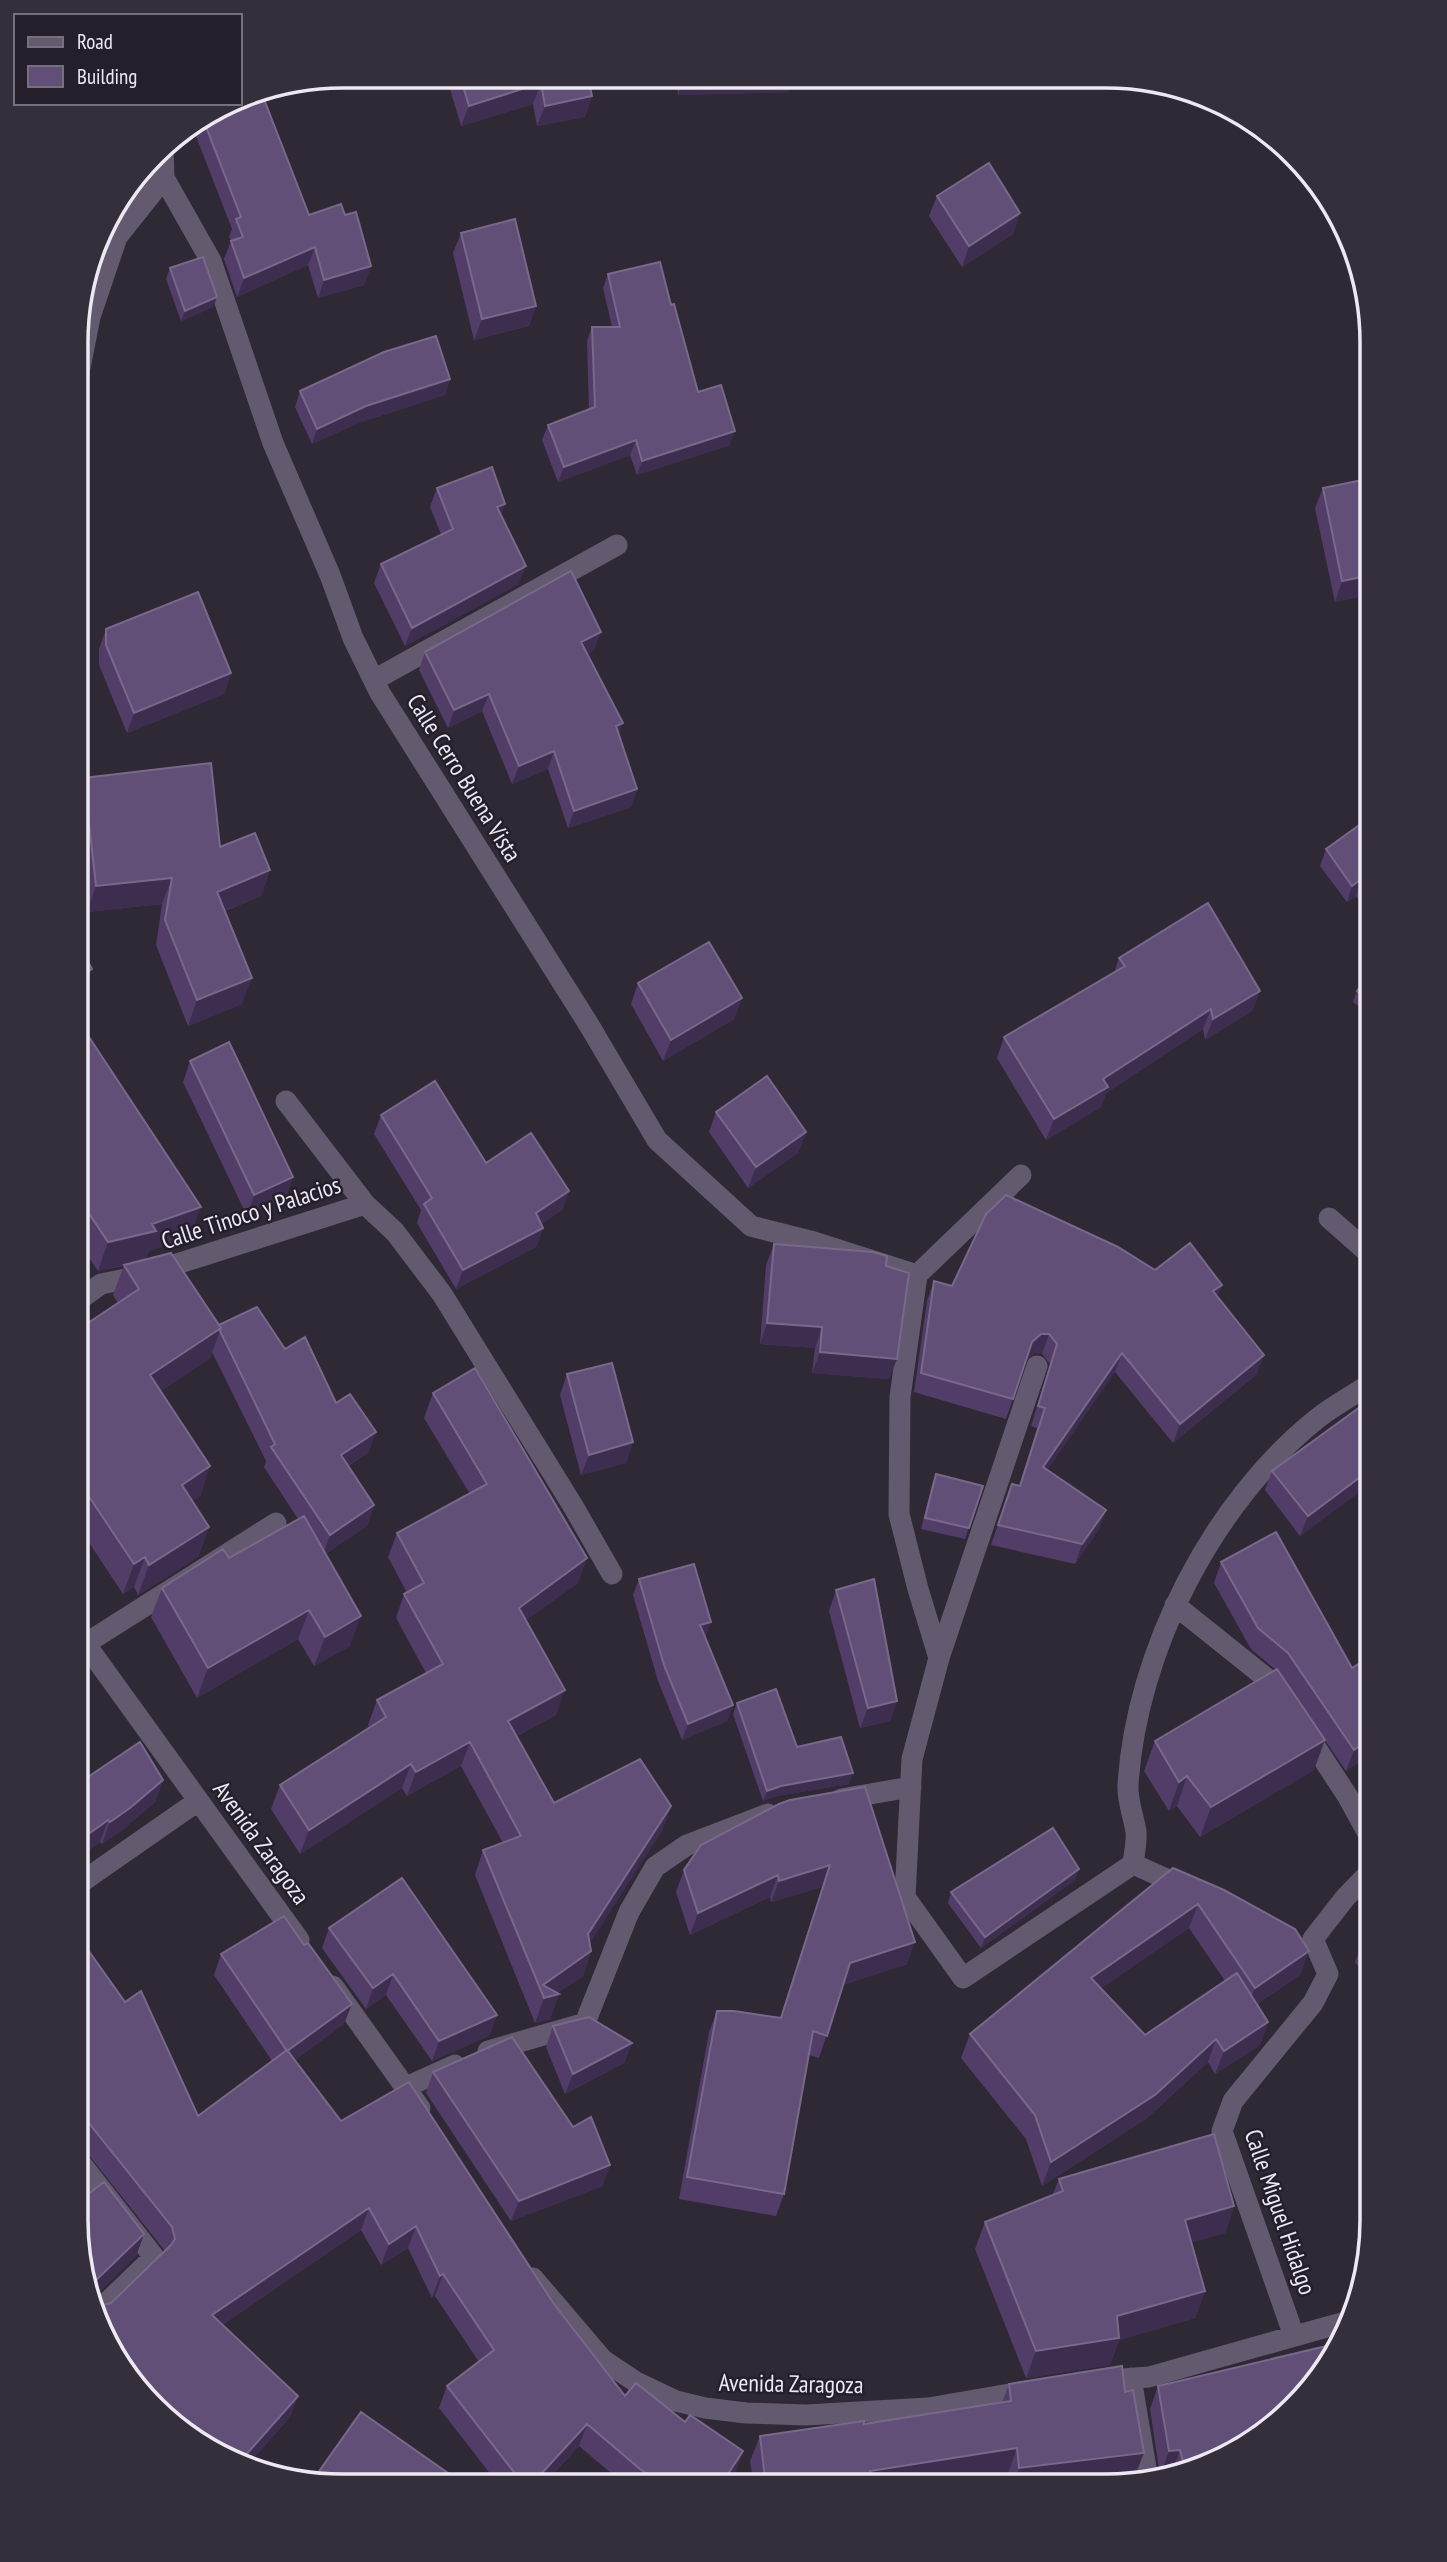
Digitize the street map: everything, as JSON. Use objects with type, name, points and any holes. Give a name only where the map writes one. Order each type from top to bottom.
[{"type":"street","name":"Calle Cerro Buena Vista","points":[[163,161],[164,178],[211,261],[274,443],[330,575],[353,638],[374,680],[394,718],[589,1025],[657,1140],[751,1226],[814,1242],[917,1275]]},
{"type":"street","points":[[88,327],[117,237],[164,178]]},
{"type":"street","points":[[374,680],[617,545]]},
{"type":"street","points":[[286,1101],[365,1204],[396,1232],[442,1294],[612,1574]]},
{"type":"street","points":[[939,1658],[899,1514],[900,1397],[917,1275],[1021,1175]]},
{"type":"street","name":"Calle Tinoco y Palacios","points":[[88,1293],[101,1284],[136,1277],[365,1204]]},
{"type":"street","points":[[1329,1218],[1360,1245]]},
{"type":"street","points":[[1037,1366],[939,1658],[912,1759],[905,1897],[963,1978],[1133,1864]]},
{"type":"street","points":[[1133,1864],[1136,1834],[1127,1788],[1132,1754],[1147,1678],[1175,1605],[1219,1526],[1268,1465],[1318,1418],[1360,1390]]},
{"type":"street","points":[[88,1633],[276,1523]]},
{"type":"street","points":[[1175,1605],[1270,1681],[1360,1819]]},
{"type":"street","name":"Avenida Zaragoza","points":[[88,1647],[431,2125]]},
{"type":"street","points":[[819,1803],[911,1787]]},
{"type":"street","points":[[88,1877],[198,1801]]},
{"type":"street","points":[[406,2087],[498,2046],[585,2023],[629,1912],[655,1867],[687,1844],[779,1809],[793,1807]]},
{"type":"street","points":[[1133,1864],[1212,1898]]},
{"type":"street","points":[[1290,1930],[1313,1939],[1360,1882]]},
{"type":"street","name":"Calle Miguel Hidalgo","points":[[1294,2336],[1222,2131],[1233,2101],[1312,2003],[1328,1974],[1313,1939]]},
{"type":"street","points":[[88,2173],[154,2257],[103,2306]]},
{"type":"street","name":"Avenida Zaragoza","points":[[519,2257],[534,2279],[603,2360],[636,2382],[676,2400],[705,2408],[746,2413],[806,2415],[929,2408],[1056,2386]]},
{"type":"street","points":[[1079,2383],[1149,2377],[1337,2324]]},
{"type":"street","points":[[1131,2378],[1147,2471]]},
{"type":"building","points":[[464,88],[525,88],[469,106]]},
{"type":"building","points":[[542,88],[590,88],[592,96],[545,106]]},
{"type":"building","points":[[264,100],[309,215],[341,204],[345,215],[356,212],[371,266],[324,280],[315,247],[244,278],[231,241],[243,237],[236,219],[241,217],[206,127]]},
{"type":"building","points":[[989,163],[1020,213],[969,246],[937,196]]},
{"type":"building","points":[[515,219],[536,306],[482,319],[461,233]]},
{"type":"building","points":[[203,257],[217,297],[185,311],[170,268]]},
{"type":"building","points":[[660,262],[698,392],[721,385],[735,431],[642,461],[636,440],[564,467],[548,425],[595,407],[592,327],[620,327],[608,274]]},
{"type":"building","points":[[436,336],[450,379],[366,406],[317,429],[300,391],[384,352]]},
{"type":"building","points":[[492,467],[505,504],[497,507],[526,566],[412,628],[381,564],[453,529],[437,488]]},
{"type":"building","points":[[1360,480],[1360,577],[1342,581],[1323,488]]},
{"type":"building","points":[[571,571],[601,632],[581,642],[623,723],[616,726],[637,789],[574,811],[554,751],[519,766],[489,694],[454,710],[425,652]]},
{"type":"building","points":[[198,592],[231,673],[134,713],[106,645],[106,629]]},
{"type":"building","points":[[211,763],[220,847],[255,833],[270,870],[217,892],[252,978],[197,1000],[165,920],[172,878],[96,886],[88,814],[88,778]]},
{"type":"building","points":[[1360,825],[1360,880],[1352,886],[1326,849]]},
{"type":"building","points":[[1208,903],[1260,991],[1213,1019],[1211,1009],[1103,1079],[1108,1087],[1054,1119],[1004,1037],[1125,966],[1119,958]]},
{"type":"building","points":[[709,942],[742,998],[671,1040],[638,983]]},
{"type":"building","points":[[88,1038],[201,1207],[152,1224],[156,1231],[108,1242],[88,1212]]},
{"type":"building","points":[[229,1042],[293,1177],[254,1195],[190,1061]]},
{"type":"building","points":[[767,1076],[806,1132],[756,1167],[716,1112]]},
{"type":"building","points":[[435,1081],[486,1163],[531,1133],[569,1191],[536,1213],[543,1228],[463,1270],[424,1204],[432,1198],[381,1115]]},
{"type":"building","points":[[1006,1195],[1118,1247],[1155,1270],[1190,1243],[1222,1285],[1213,1291],[1264,1355],[1180,1424],[1122,1353],[1043,1467],[1106,1510],[1082,1544],[998,1525],[1012,1484],[1020,1486],[1045,1408],[1038,1406],[1057,1344],[1049,1334],[1041,1334],[1032,1342],[1013,1399],[921,1373],[934,1281],[952,1286],[986,1214]]},
{"type":"building","points":[[774,1244],[873,1252],[887,1256],[886,1266],[909,1273],[897,1359],[820,1352],[822,1327],[767,1323]]},
{"type":"building","points":[[171,1253],[221,1328],[150,1375],[210,1466],[182,1485],[209,1527],[149,1565],[145,1557],[134,1564],[88,1495],[88,1323],[139,1289],[124,1265]]},
{"type":"building","points":[[257,1307],[285,1349],[305,1337],[336,1403],[350,1394],[376,1432],[341,1455],[374,1505],[330,1535],[271,1447],[275,1444],[220,1331],[219,1325]]},
{"type":"building","points":[[612,1363],[633,1442],[589,1455],[567,1374]]},
{"type":"building","points":[[475,1368],[587,1558],[519,1608],[565,1690],[508,1721],[554,1803],[640,1759],[671,1806],[588,1934],[591,1951],[543,1985],[559,1994],[544,1998],[483,1850],[521,1836],[470,1742],[416,1772],[411,1764],[309,1830],[280,1785],[386,1717],[377,1700],[443,1664],[404,1594],[424,1583],[397,1533],[487,1484],[433,1393]]},
{"type":"building","points":[[1360,1407],[1360,1477],[1308,1516],[1272,1471]]},
{"type":"building","points":[[936,1474],[983,1486],[969,1528],[925,1518]]},
{"type":"building","points":[[304,1516],[361,1616],[325,1637],[309,1610],[208,1668],[162,1588],[223,1549],[229,1558]]},
{"type":"building","points":[[1276,1532],[1352,1668],[1360,1663],[1360,1746],[1354,1750],[1288,1653],[1258,1628],[1221,1562]]},
{"type":"building","points":[[694,1564],[711,1622],[700,1625],[733,1705],[688,1724],[664,1665],[639,1579]]},
{"type":"building","points":[[874,1579],[897,1701],[868,1708],[836,1590]]},
{"type":"building","points":[[1277,1669],[1325,1740],[1211,1807],[1187,1776],[1179,1782],[1155,1741]]},
{"type":"building","points":[[776,1689],[797,1747],[841,1737],[853,1773],[767,1791],[737,1703]]},
{"type":"building","points":[[140,1742],[163,1780],[130,1808],[88,1834],[88,1777]]},
{"type":"building","points":[[865,1787],[915,1942],[850,1963],[827,2036],[813,2031],[784,2194],[687,2177],[717,2011],[781,2018],[830,1865],[779,1881],[778,1875],[698,1913],[684,1870],[701,1845],[779,1804]]},
{"type":"building","points":[[1053,1828],[1079,1869],[985,1937],[951,1892]]},
{"type":"building","points":[[1173,1868],[1224,1890],[1295,1929],[1309,1951],[1255,1988],[1198,1904],[1091,1978],[1145,2035],[1237,1973],[1268,2022],[1224,2051],[1216,2039],[1155,2095],[1051,2162],[1035,2115],[970,2034]]},
{"type":"building","points":[[402,1878],[497,2015],[439,2041],[393,1974],[373,1988],[329,1928]]},
{"type":"building","points":[[284,1916],[304,1945],[308,1943],[352,2004],[287,2051],[221,1954]]},
{"type":"building","points":[[88,1950],[125,2002],[141,1991],[198,2116],[287,2050],[341,2121],[409,2082],[554,2304],[625,2396],[636,2383],[685,2422],[690,2415],[743,2451],[728,2474],[648,2474],[587,2424],[541,2474],[515,2474],[447,2386],[494,2350],[443,2274],[440,2276],[416,2226],[389,2244],[369,2208],[212,2315],[298,2396],[246,2455],[201,2432],[162,2400],[130,2361],[102,2305],[111,2303],[171,2245],[175,2239],[172,2227],[88,2122]]},
{"type":"building","points":[[589,2017],[632,2043],[573,2074],[553,2026]]},
{"type":"building","points":[[512,2037],[573,2127],[591,2117],[610,2165],[519,2201],[433,2072]]},
{"type":"building","points":[[1214,2134],[1234,2206],[1185,2220],[1205,2291],[1117,2316],[1119,2338],[1036,2351],[985,2222],[1063,2191],[1059,2179]]},
{"type":"building","points":[[104,2182],[144,2234],[95,2281],[88,2237],[88,2194]]},
{"type":"building","points":[[1325,2346],[1296,2388],[1260,2422],[1218,2448],[1191,2459],[1183,2461],[1180,2450],[1169,2451],[1158,2386]]},
{"type":"building","points":[[1122,2366],[1125,2392],[1133,2390],[1144,2453],[1019,2468],[1017,2448],[870,2471],[870,2474],[765,2474],[760,2436],[864,2421],[864,2424],[1011,2401],[1009,2384]]},
{"type":"building","points":[[361,2412],[449,2474],[325,2474],[318,2473]]}]
